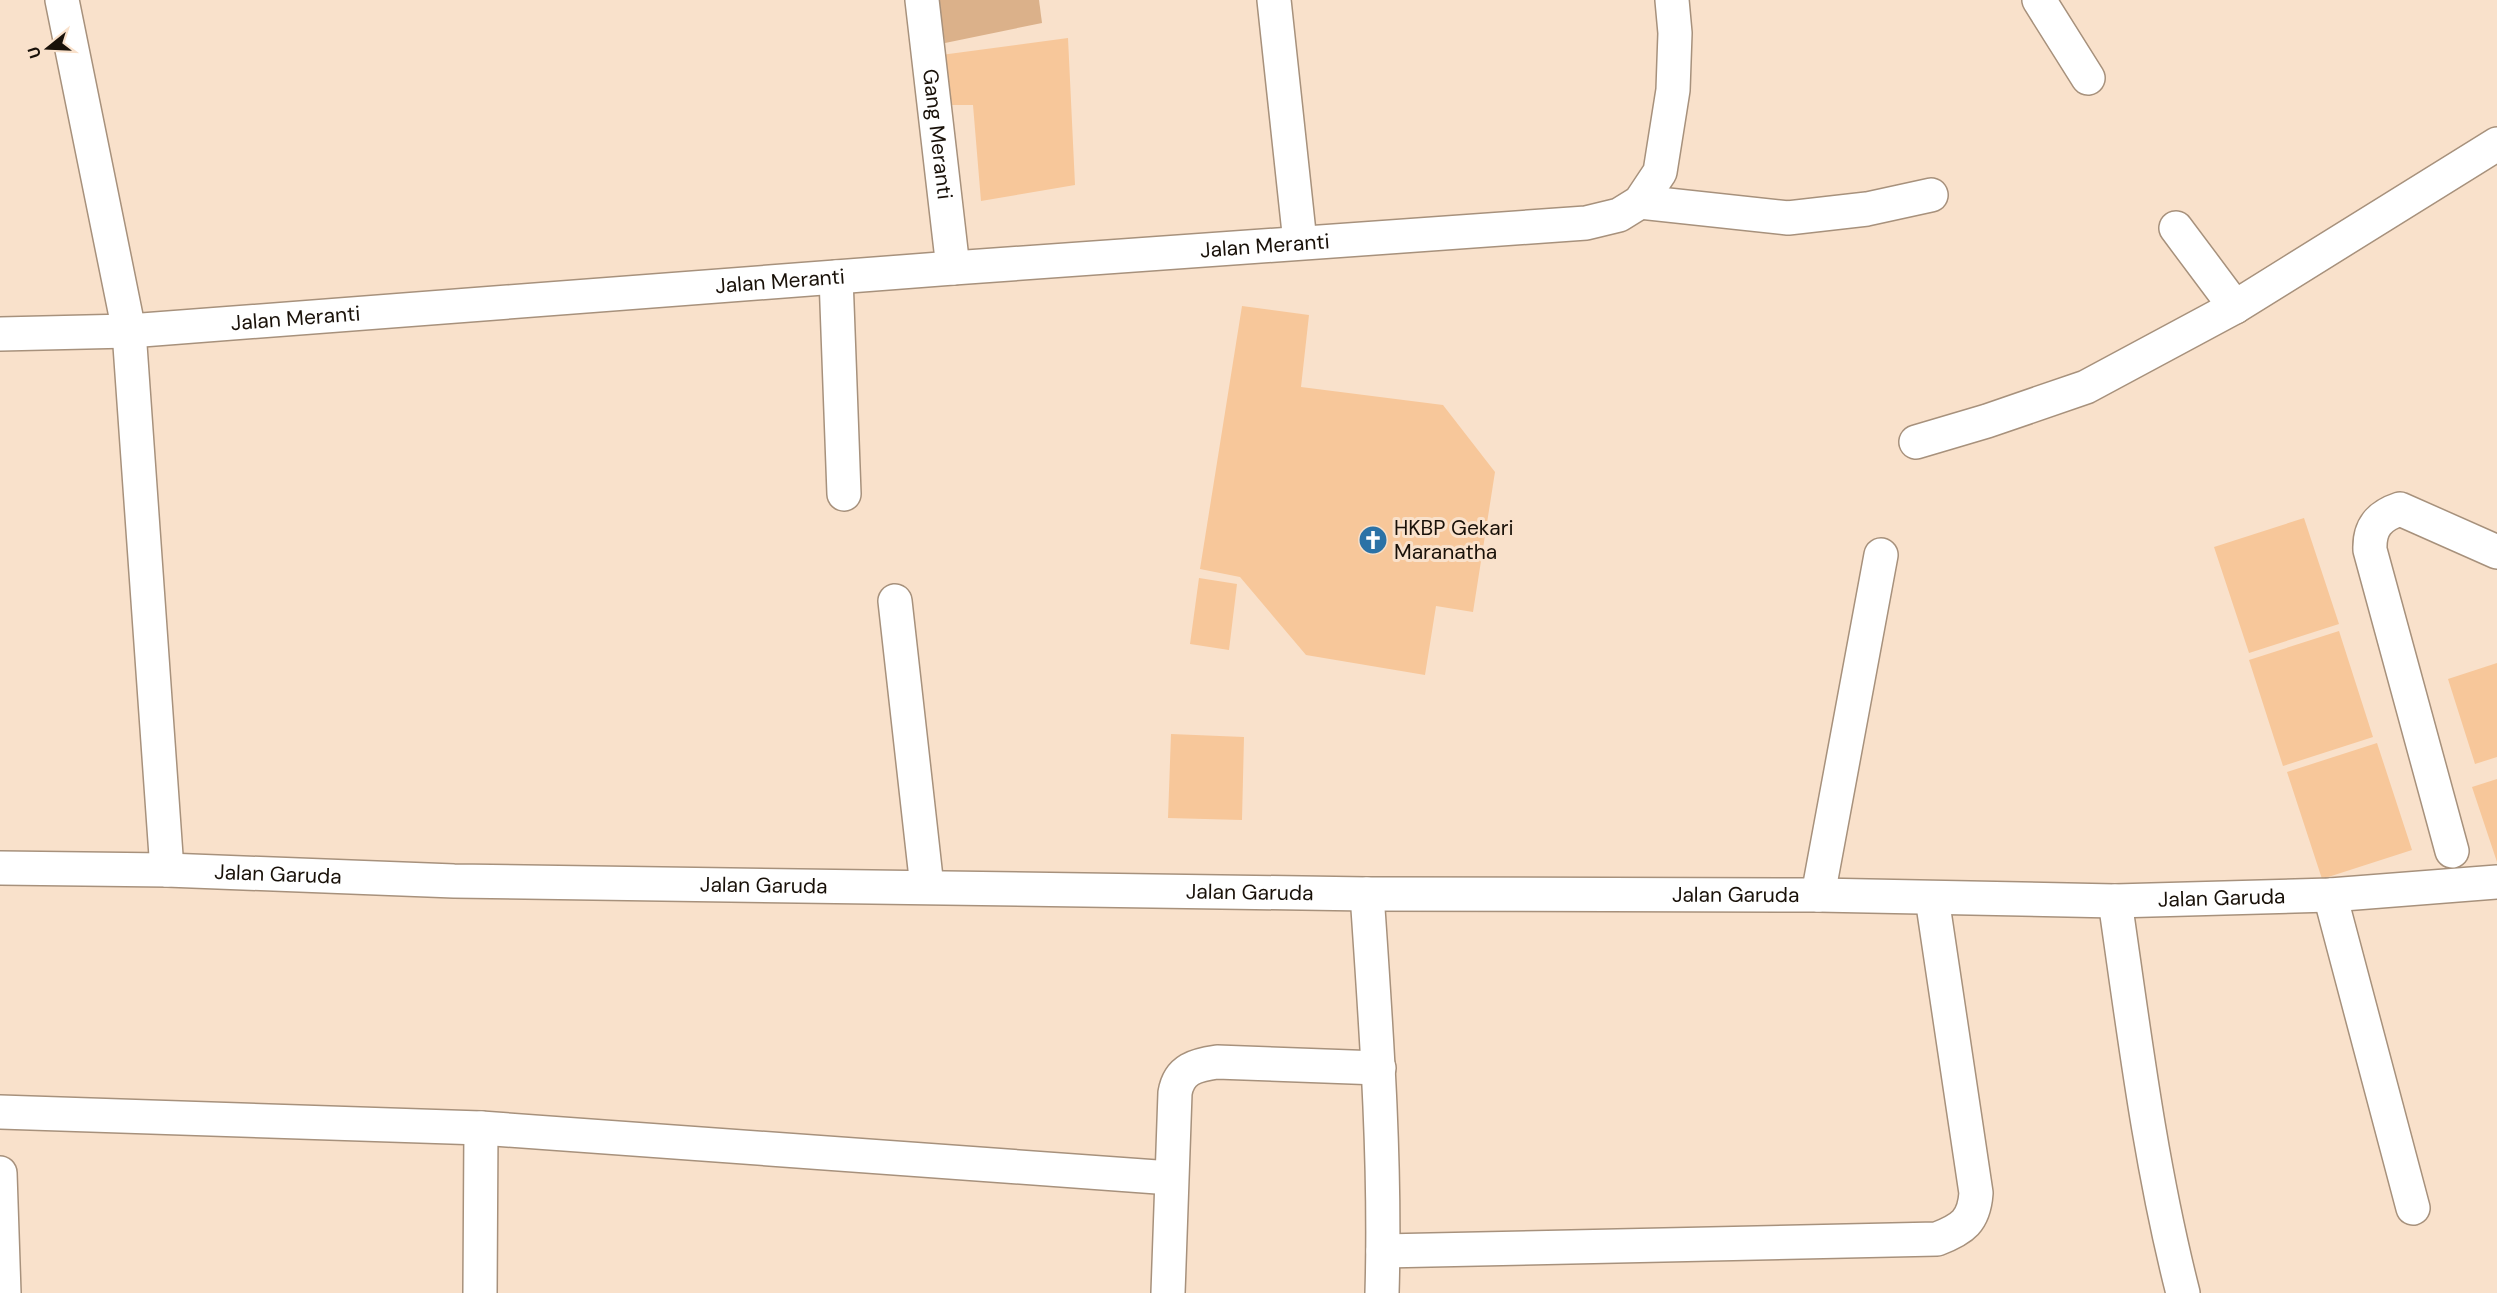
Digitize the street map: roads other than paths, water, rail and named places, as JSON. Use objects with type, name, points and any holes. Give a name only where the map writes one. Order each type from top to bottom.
[{"type":"street","points":[[62,0],[129,331],[166,870]]},
{"type":"street","name":"Gang Meranti","points":[[922,0],[953,268]]},
{"type":"street","points":[[1274,0],[1300,242]]},
{"type":"street","points":[[1672,0],[1675,33],[1673,90],[1660,172],[1640,202],[1788,218],[1867,209],[1931,195]]},
{"type":"street","points":[[2039,0],[2088,78]]},
{"type":"street","points":[[1916,442],[1987,421],[2086,387],[2235,306],[2497,144]]},
{"type":"street","name":"Jalan Meranti","points":[[0,334],[129,331],[1300,242],[1586,223],[1619,215],[1640,202]]},
{"type":"street","points":[[2176,228],[2235,306]]},
{"type":"street","points":[[836,277],[844,494]]},
{"type":"street","points":[[2452,851],[2370,550],[2370,537],[2379,519],[2400,509],[2497,552]]},
{"type":"street","points":[[1818,895],[1881,555]]},
{"type":"street","points":[[895,601],[927,887]]},
{"type":"street","name":"Jalan Garuda","points":[[0,868],[166,870],[454,881],[1367,894],[1818,895],[2115,901],[2330,895],[2497,882]]},
{"type":"street","points":[[1367,894],[1379,1068],[1382,1293]]},
{"type":"street","points":[[2330,895],[2413,1208]]},
{"type":"street","points":[[1383,1251],[1937,1239],[1963,1226],[1971,1218],[1976,1193],[1932,898]]},
{"type":"street","points":[[2115,901],[2143,1101],[2183,1293]]},
{"type":"street","points":[[1168,1293],[1171,1178],[1177,1083],[1190,1068],[1224,1062],[1379,1068]]},
{"type":"street","points":[[0,1112],[481,1128],[1171,1178]]},
{"type":"street","points":[[480,1293],[481,1128]]},
{"type":"street","points":[[0,1173],[4,1293]]},
{"type":"place","name":"HKBP Gekari Maranatha","points":[[1373,540]]}]
